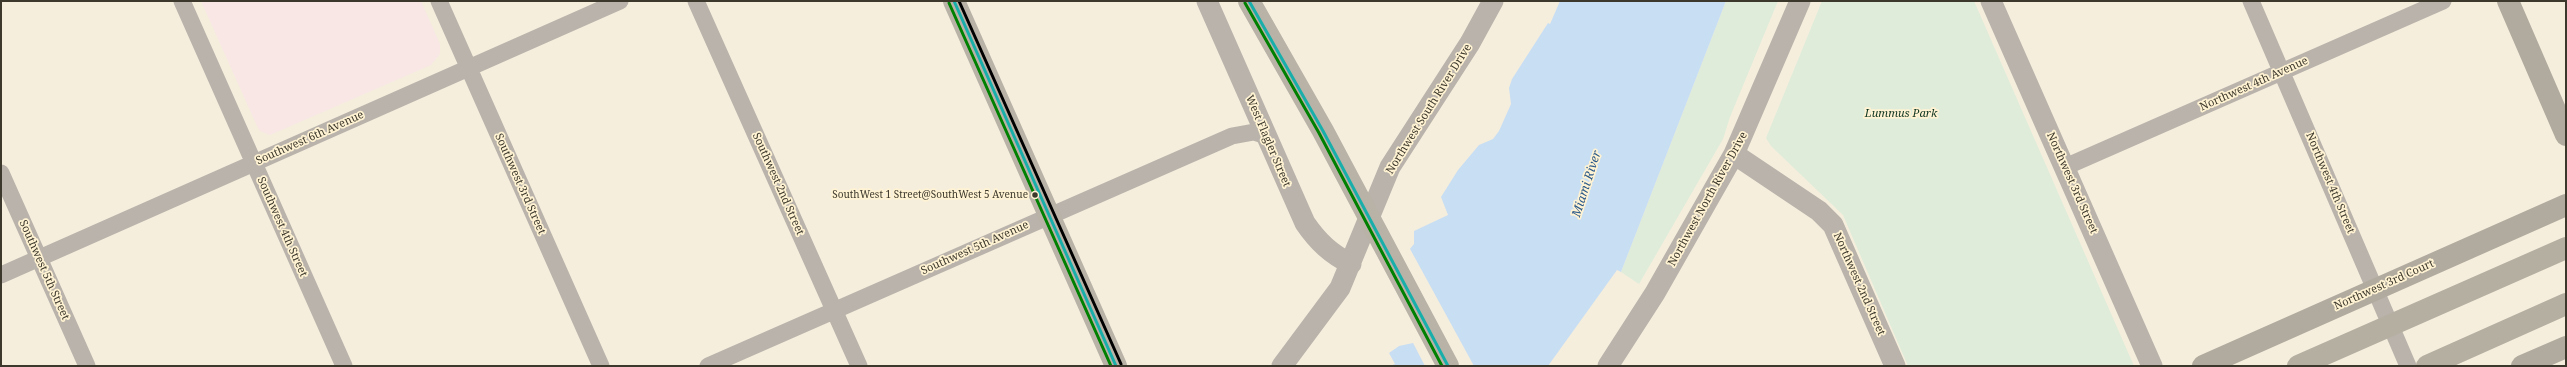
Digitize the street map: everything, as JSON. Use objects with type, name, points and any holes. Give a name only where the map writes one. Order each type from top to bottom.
[{"type":"highway","points":[[2298,366],[2566,248]]},
{"type":"highway","points":[[2427,366],[2566,304]]},
{"type":"main road","points":[[954,1],[1048,216],[1116,366]]},
{"type":"main road","points":[[1249,1],[1322,131],[1448,366]]},
{"type":"main road","points":[[2508,1],[2566,135]]},
{"type":"main road","name":"Northwest 3rd Court","points":[[2203,366],[2566,205]]},
{"type":"main road","points":[[2522,366],[2566,347]]},
{"type":"street","name":"Southwest 4th Street","points":[[182,1],[344,366]]},
{"type":"street","name":"Southwest 3rd Street","points":[[439,1],[601,366]]},
{"type":"street","name":"Southwest 6th Avenue","points":[[1,275],[620,1]]},
{"type":"street","name":"Southwest 2nd Street","points":[[696,1],[859,366]]},
{"type":"street","name":"West Flagler Street","points":[[1207,1],[1295,203],[1308,228],[1334,256],[1351,264]]},
{"type":"street","name":"Northwest South River Drive","points":[[1282,366],[1329,305],[1351,264],[1390,167],[1470,43],[1493,1]]},
{"type":"street","name":"Northwest North River Drive","points":[[1608,366],[1651,299],[1734,154],[1800,1]]},
{"type":"street","name":"Northwest 3rd Street","points":[[1991,1],[2152,366]]},
{"type":"street","name":"Northwest 4th Street","points":[[2251,1],[2408,366]]},
{"type":"street","name":"Northwest 4th Avenue","points":[[2065,167],[2443,1]]},
{"type":"street","name":"Southwest 5th Avenue","points":[[708,366],[1232,136],[1254,132],[1266,136]]},
{"type":"street","name":"Northwest 2nd Street","points":[[1734,154],[1819,211],[1833,225],[1895,366]]},
{"type":"street","name":"Southwest 5th Street","points":[[1,173],[87,366]]},
{"type":"shaded area","points":[[201,1],[421,1],[440,44],[440,54],[431,65],[270,135],[260,131],[257,126]]},
{"type":"green space","points":[[1726,1],[1778,1],[1730,117],[1723,139],[1639,284],[1621,272]]},
{"type":"green space","name":"Lummus Park","points":[[1822,1],[1974,1],[2134,366],[1908,366],[1843,215],[1771,146],[1766,138]]},
{"type":"water","name":"Miami River","points":[[1560,1],[1726,1],[1621,272],[1617,270],[1548,366],[1390,366],[1395,364],[1389,353],[1399,346],[1413,343],[1418,332],[1420,321],[1420,297],[1409,250],[1414,244],[1414,231],[1448,215],[1441,197],[1458,170],[1479,145],[1493,139],[1499,131],[1511,104],[1509,88],[1512,79],[1548,23],[1550,24]]},
{"type":"pier","points":[[1409,247],[1474,366],[1425,366],[1412,341],[1419,323],[1416,281],[1407,251]]},
{"type":"transit line","points":[[954,1],[1116,366]]},
{"type":"transit line","points":[[959,1],[1121,364]]},
{"type":"transit line","points":[[1249,1],[1323,131],[1448,366]]},
{"type":"transit line","points":[[949,3],[1111,366]]},
{"type":"transit line","points":[[1245,3],[1319,133],[1442,366]]},
{"type":"place","name":"SouthWest 1 Street@SouthWest 5 Avenue","points":[[1035,195]]}]
